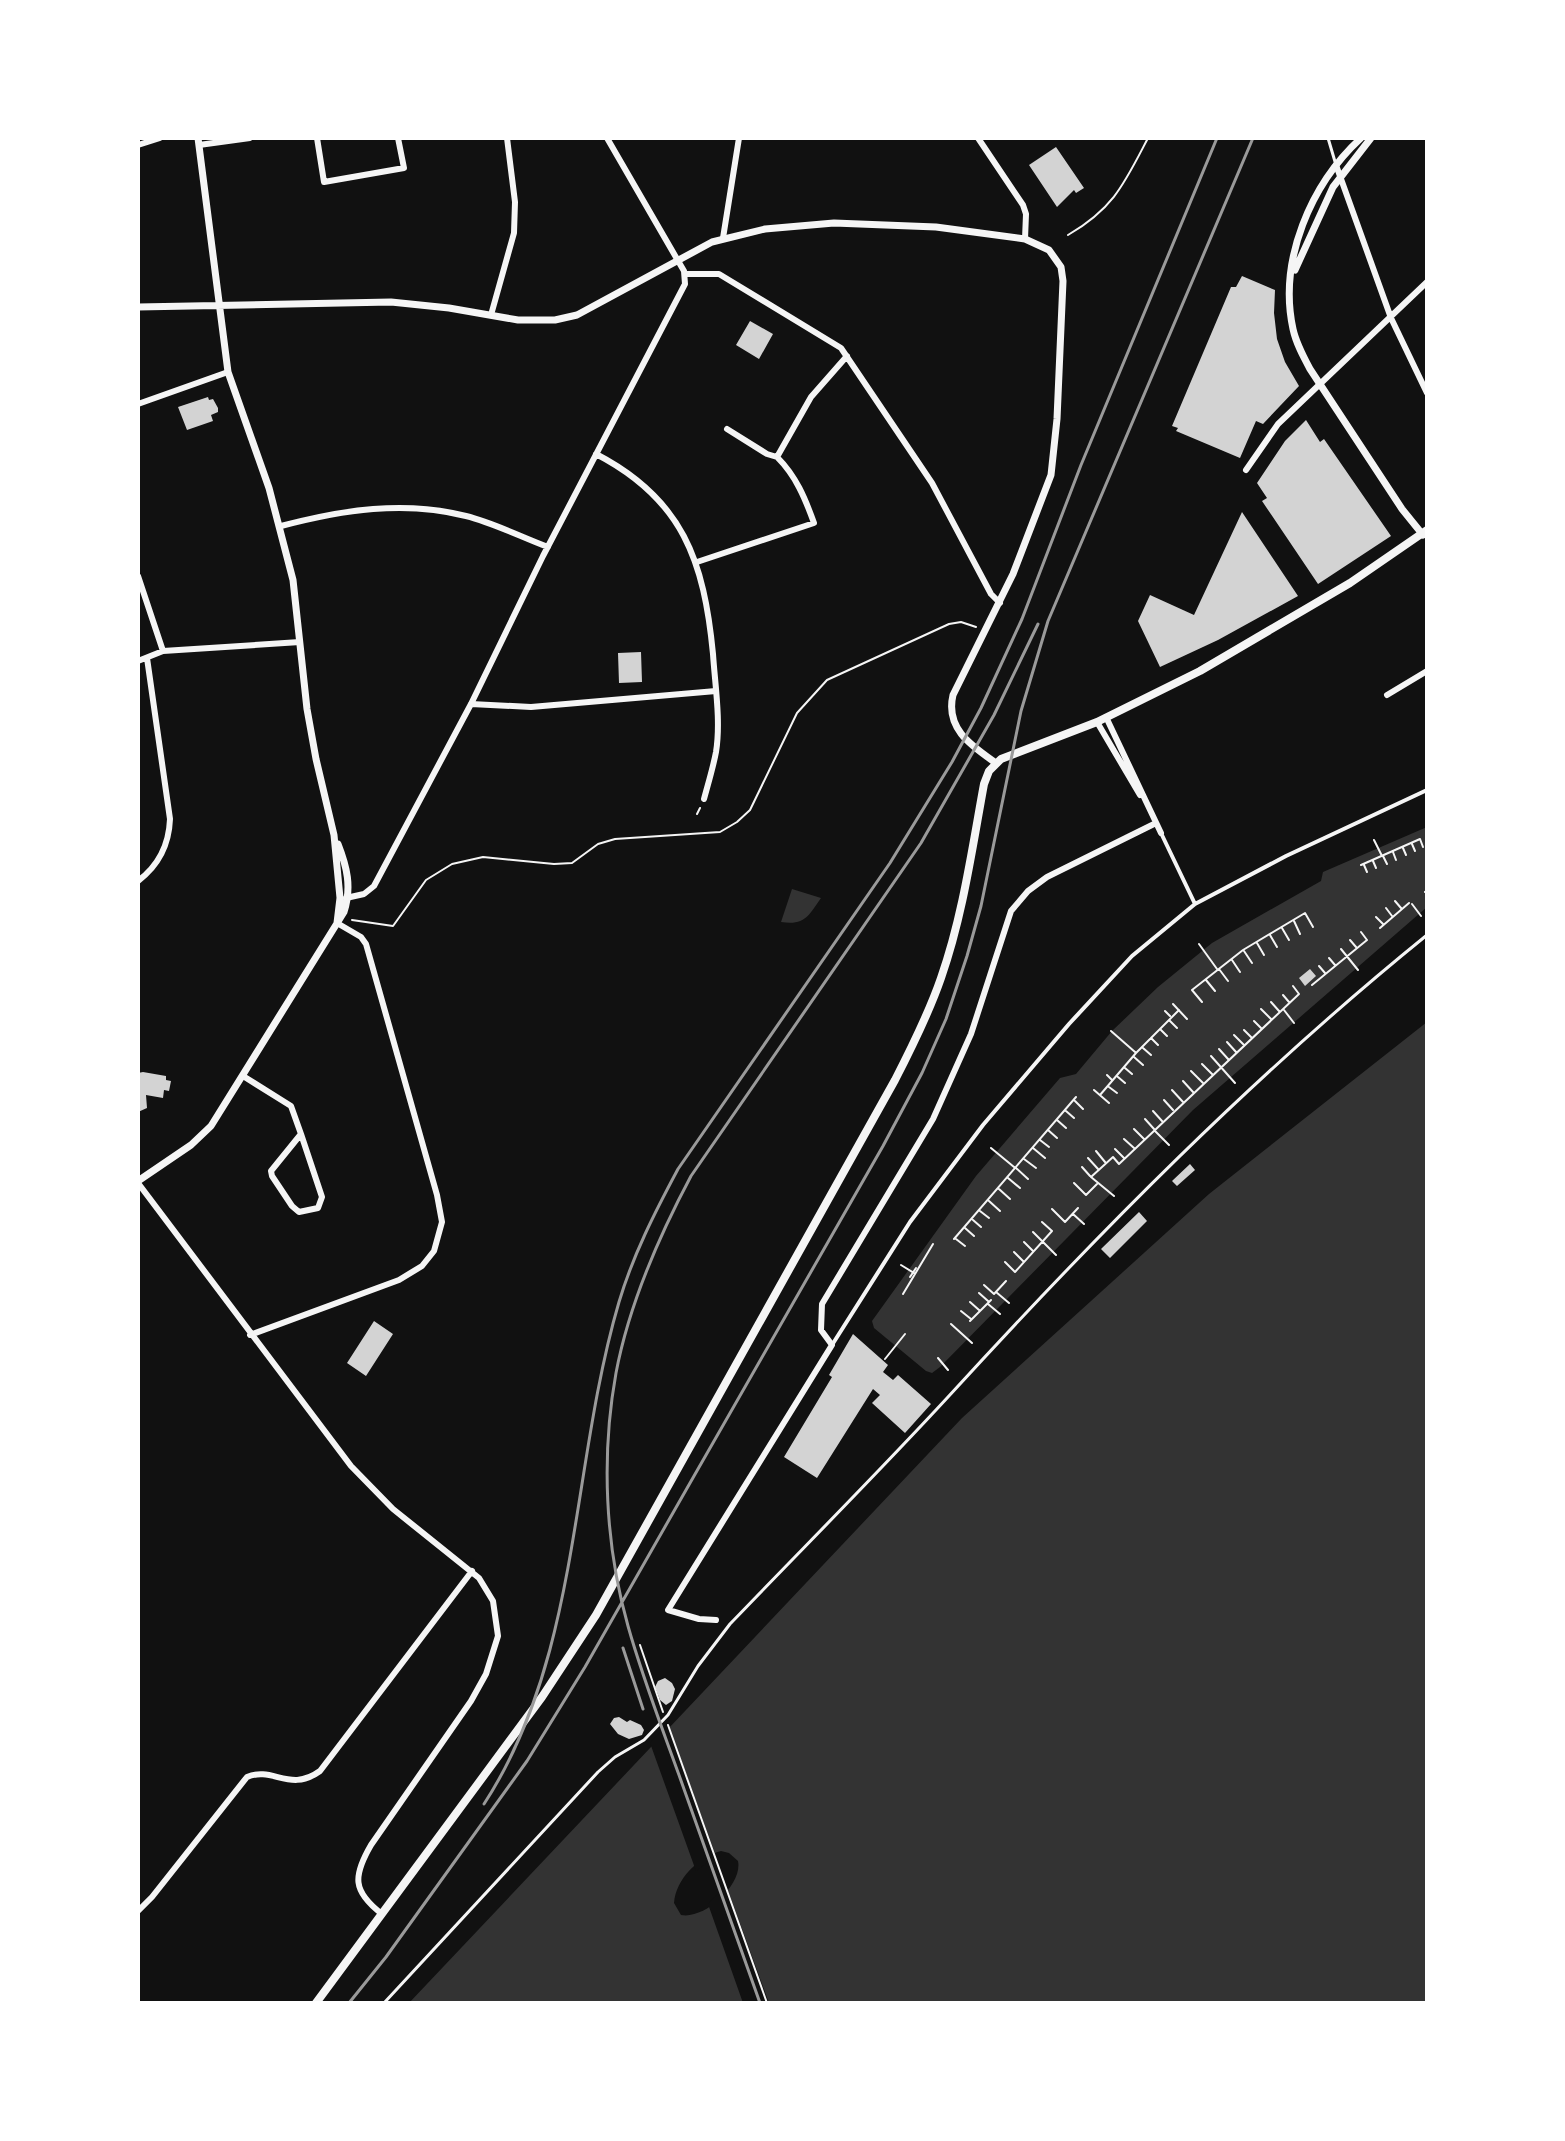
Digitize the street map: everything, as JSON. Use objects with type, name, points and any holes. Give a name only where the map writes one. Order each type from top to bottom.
[{"type":"main road","points":[[316,2003],[542,1697],[596,1615],[895,1080],[918,1035],[945,967],[965,889],[989,771],[996,763],[1097,722],[1239,649],[1350,583],[1426,533]]},
{"type":"street","points":[[138,145],[160,138]]},
{"type":"street","points":[[250,138],[198,142],[228,372],[281,526],[293,580],[316,759],[334,835],[348,874],[344,912],[211,1126],[200,1138],[138,1182],[250,1335],[366,1483],[393,1509],[472,1571],[486,1586],[493,1601],[498,1623],[495,1649],[486,1674],[471,1701],[362,1860],[357,1875],[360,1891],[382,1914]]},
{"type":"street","points":[[317,138],[324,182],[404,168],[398,138]]},
{"type":"street","points":[[491,315],[514,233],[515,202],[507,138]]},
{"type":"street","points":[[344,898],[364,894],[374,886],[471,704],[548,547],[685,284],[685,274],[677,259],[607,138]]},
{"type":"street","points":[[723,238],[739,138]]},
{"type":"street","points":[[978,138],[1023,205],[1026,214],[1025,239]]},
{"type":"street","points":[[1361,138],[1336,165],[1318,192],[1301,231],[1291,279],[1289,303],[1292,328],[1298,346],[1320,385],[1402,509],[1426,533]]},
{"type":"street","points":[[1291,279],[1339,176],[1371,138]]},
{"type":"street","points":[[1336,165],[1391,318],[1427,393]]},
{"type":"street","points":[[138,307],[391,302],[533,321],[577,315],[677,259],[723,238],[765,229],[834,223],[936,227],[1025,239],[1049,250],[1062,272],[1057,419],[1051,475],[1000,603],[953,695],[950,711],[956,728],[974,747],[996,763]]},
{"type":"street","points":[[685,274],[709,272],[723,276],[841,348],[932,483],[991,594],[1000,603]]},
{"type":"street","points":[[1246,470],[1251,467],[1267,436],[1427,282]]},
{"type":"street","points":[[777,457],[811,397],[847,356]]},
{"type":"street","points":[[138,404],[228,372]]},
{"type":"street","points":[[697,562],[814,523],[797,481],[777,457],[727,429]]},
{"type":"street","points":[[596,454],[618,466],[661,503],[697,562],[706,596],[716,691],[717,749],[704,799]]},
{"type":"street","points":[[281,526],[343,511],[412,508],[465,516],[548,547]]},
{"type":"street","points":[[138,576],[163,651]]},
{"type":"street","points":[[138,661],[163,651],[300,642]]},
{"type":"street","points":[[138,881],[157,862],[170,831],[147,658]]},
{"type":"street","points":[[1387,695],[1427,671]]},
{"type":"street","points":[[471,704],[531,707],[716,691]]},
{"type":"street","points":[[1106,717],[1195,904]]},
{"type":"street","points":[[1097,722],[1150,811]]},
{"type":"street","points":[[716,1620],[699,1619],[668,1610],[910,1222],[983,1125],[1069,1024],[1132,956],[1195,904],[1286,856],[1427,790]]},
{"type":"street","points":[[832,1345],[821,1330],[822,1304],[933,1119],[971,1034],[1011,911],[1028,891],[1047,877],[1156,823]]},
{"type":"street","points":[[250,1335],[399,1280],[429,1260],[438,1242],[442,1222],[437,1195],[366,944],[361,937],[337,923]]},
{"type":"street","points":[[243,1076],[294,1109],[322,1197],[318,1208],[299,1212],[271,1171],[301,1134]]},
{"type":"street","points":[[138,1911],[247,1777],[256,1774],[301,1782],[320,1771],[472,1571]]},
{"type":"lane","points":[[1328,138],[1336,165]]},
{"type":"lane","points":[[384,2003],[598,1772],[615,1757],[644,1740],[668,1715],[698,1666],[730,1624],[1071,1264],[1259,1082],[1427,935]]},
{"type":"lane","points":[[716,1620],[730,1624]]},
{"type":"path","points":[[1068,235],[1096,218],[1111,204],[1148,138]]},
{"type":"path","points":[[351,920],[393,926],[426,880],[465,860],[483,857],[572,863],[598,844],[615,839],[720,832],[750,810],[797,713],[827,680],[949,624],[961,622],[980,629]]},
{"type":"path","points":[[1367,872],[1362,864],[1420,839],[1423,847]]},
{"type":"path","points":[[1374,840],[1387,864]]},
{"type":"path","points":[[1411,843],[1415,851]]},
{"type":"path","points":[[1402,847],[1406,855]]},
{"type":"path","points":[[1393,851],[1396,860]]},
{"type":"path","points":[[1373,860],[1376,868]]},
{"type":"path","points":[[1395,901],[1402,909]]},
{"type":"path","points":[[1376,917],[1382,926],[1411,904],[1421,916]]},
{"type":"path","points":[[1386,908],[1393,917]]},
{"type":"path","points":[[1202,1002],[1192,990],[1243,950],[1305,913],[1313,927]]},
{"type":"path","points":[[1293,920],[1300,934]]},
{"type":"path","points":[[1281,926],[1289,940]]},
{"type":"path","points":[[1312,985],[1367,940],[1361,932]]},
{"type":"path","points":[[1269,934],[1277,947]]},
{"type":"path","points":[[1350,940],[1357,948]]},
{"type":"path","points":[[1256,942],[1264,955]]},
{"type":"path","points":[[1199,944],[1228,981]]},
{"type":"path","points":[[1341,949],[1358,970]]},
{"type":"path","points":[[1243,950],[1252,963]]},
{"type":"path","points":[[1329,958],[1336,966]]},
{"type":"path","points":[[1231,959],[1240,972]]},
{"type":"path","points":[[1319,966],[1326,974]]},
{"type":"path","points":[[1205,979],[1215,991]]},
{"type":"path","points":[[1091,1177],[1113,1157],[1119,1164],[1245,1046],[1299,994],[1293,986]]},
{"type":"path","points":[[1283,995],[1289,1003]]},
{"type":"path","points":[[1271,1002],[1294,1023]]},
{"type":"path","points":[[1173,1004],[1187,1019]]},
{"type":"path","points":[[1261,1009],[1272,1019]]},
{"type":"path","points":[[1100,1095],[1150,1037],[1179,1010]]},
{"type":"path","points":[[1165,1011],[1177,1028]]},
{"type":"path","points":[[1158,1019],[1163,1024]]},
{"type":"path","points":[[1254,1021],[1262,1029]]},
{"type":"path","points":[[1150,1027],[1155,1032]]},
{"type":"path","points":[[1159,1028],[1167,1036]]},
{"type":"path","points":[[1244,1030],[1252,1038]]},
{"type":"path","points":[[1111,1031],[1143,1065]]},
{"type":"path","points":[[1234,1035],[1245,1046]]},
{"type":"path","points":[[1150,1037],[1158,1045]]},
{"type":"path","points":[[1227,1042],[1237,1053]]},
{"type":"path","points":[[1142,1047],[1151,1055]]},
{"type":"path","points":[[1219,1049],[1229,1060]]},
{"type":"path","points":[[1211,1056],[1235,1083]]},
{"type":"path","points":[[1202,1064],[1213,1075]]},
{"type":"path","points":[[1115,1065],[1132,1074]]},
{"type":"path","points":[[1191,1071],[1203,1084]]},
{"type":"path","points":[[1107,1075],[1113,1080]]},
{"type":"path","points":[[1117,1076],[1125,1083]]},
{"type":"path","points":[[1183,1081],[1194,1093]]},
{"type":"path","points":[[1101,1082],[1117,1093]]},
{"type":"path","points":[[1094,1090],[1109,1103]]},
{"type":"path","points":[[1172,1090],[1184,1102]]},
{"type":"path","points":[[965,1246],[954,1239],[1056,1119],[1075,1099],[1083,1109]]},
{"type":"path","points":[[1164,1100],[1174,1111]]},
{"type":"path","points":[[1065,1110],[1074,1118]]},
{"type":"path","points":[[1153,1111],[1163,1121]]},
{"type":"path","points":[[1056,1119],[1066,1128]]},
{"type":"path","points":[[1145,1119],[1169,1145]]},
{"type":"path","points":[[1048,1129],[1057,1138]]},
{"type":"path","points":[[1134,1129],[1145,1140]]},
{"type":"path","points":[[1040,1139],[1049,1147]]},
{"type":"path","points":[[1124,1139],[1134,1149]]},
{"type":"path","points":[[1033,1147],[1045,1158]]},
{"type":"path","points":[[991,1148],[1028,1179]]},
{"type":"path","points":[[1115,1149],[1125,1158]]},
{"type":"path","points":[[1096,1151],[1106,1163]]},
{"type":"path","points":[[1023,1158],[1036,1168]]},
{"type":"path","points":[[1088,1158],[1099,1170]]},
{"type":"path","points":[[1082,1167],[1097,1184],[1102,1184],[1114,1196]]},
{"type":"path","points":[[1007,1178],[1020,1188]]},
{"type":"path","points":[[1074,1183],[1086,1195],[1097,1184]]},
{"type":"path","points":[[998,1188],[1010,1199]]},
{"type":"path","points":[[988,1200],[1000,1211]]},
{"type":"path","points":[[1052,1209],[1065,1222],[1078,1208]]},
{"type":"path","points":[[979,1210],[989,1218]]},
{"type":"path","points":[[1072,1213],[1084,1224]]},
{"type":"path","points":[[972,1219],[981,1227]]},
{"type":"path","points":[[1005,1262],[1015,1272],[1034,1252],[1052,1231],[1042,1222]]},
{"type":"path","points":[[964,1228],[974,1236]]},
{"type":"path","points":[[1033,1232],[1056,1255]]},
{"type":"path","points":[[1024,1242],[1034,1252]]},
{"type":"path","points":[[903,1294],[933,1244]]},
{"type":"path","points":[[1014,1252],[1024,1262]]},
{"type":"path","points":[[901,1265],[914,1273]]},
{"type":"path","points":[[910,1277],[916,1268]]},
{"type":"path","points":[[984,1285],[994,1294],[1006,1281]]},
{"type":"path","points":[[996,1291],[1009,1303]]},
{"type":"path","points":[[979,1293],[1000,1314]]},
{"type":"path","points":[[970,1302],[980,1311]]},
{"type":"path","points":[[961,1311],[971,1321],[989,1302]]},
{"type":"path","points":[[951,1324],[972,1343]]},
{"type":"path","points":[[885,1359],[905,1334]]},
{"type":"path","points":[[938,1358],[948,1370]]},
{"type":"path","points":[[640,1645],[767,2003]]},
{"type":"shaded area","points":[[1427,827],[1427,907],[1193,1110],[940,1367],[932,1373],[926,1371],[874,1328],[872,1321],[976,1176],[1060,1078],[1076,1074],[1112,1031],[1158,987],[1212,943],[1321,881],[1323,872]]},
{"type":"shaded area","points":[[792,889],[821,898],[801,921],[781,922]]},
{"type":"shaded area","points":[[1427,1022],[1427,2003],[409,2003],[962,1418],[1209,1194]],"holes":[[[721,1851],[738,1861],[738,1870],[728,1890],[700,1912],[681,1915],[674,1903],[679,1886],[690,1870],[712,1854]]]},
{"type":"pier","points":[[668,1724],[716,1856],[696,1871],[650,1743]]},
{"type":"pier","points":[[726,1885],[769,2003],[743,2003],[708,1904]]},
{"type":"building","points":[[1056,147],[1084,188],[1076,193],[1074,190],[1057,207],[1029,165]]},
{"type":"building","points":[[1242,276],[1275,290],[1277,339],[1285,362],[1299,386],[1263,424],[1256,421],[1240,458],[1176,431],[1178,428],[1172,426],[1231,287],[1236,287]]},
{"type":"building","points":[[750,321],[773,334],[759,359],[736,345]]},
{"type":"building","points":[[208,397],[218,408],[218,412],[211,415],[213,421],[187,430],[178,407]]},
{"type":"building","points":[[1306,420],[1320,442],[1324,439],[1391,536],[1318,584],[1262,501],[1267,498],[1257,483],[1285,441]]},
{"type":"building","points":[[1242,512],[1298,596],[1218,640],[1160,667],[1138,621],[1150,595],[1194,615]]},
{"type":"building","points":[[641,652],[642,682],[619,683],[618,653]]},
{"type":"building","points":[[1310,969],[1316,976],[1305,986],[1299,978]]},
{"type":"building","points":[[138,1073],[166,1076],[166,1080],[171,1081],[169,1091],[164,1090],[163,1098],[146,1095],[147,1108],[138,1112]]},
{"type":"building","points":[[1190,1164],[1195,1170],[1177,1186],[1172,1181]]},
{"type":"building","points":[[1139,1212],[1147,1221],[1110,1258],[1101,1249]]},
{"type":"building","points":[[374,1321],[393,1334],[366,1376],[347,1363]]},
{"type":"building","points":[[853,1334],[888,1365],[883,1372],[893,1380],[898,1375],[931,1404],[905,1433],[872,1403],[880,1395],[873,1389],[817,1478],[784,1457],[832,1377],[829,1375]]},
{"type":"building","points":[[665,1678],[675,1689],[672,1701],[666,1705],[660,1700],[655,1687],[658,1681]]},
{"type":"building","points":[[619,1717],[641,1725],[644,1730],[642,1735],[629,1739],[618,1734],[610,1724]]},
{"type":"railway","points":[[484,1804],[516,1746],[539,1686],[570,1559],[603,1365],[619,1302],[638,1251],[678,1169],[890,863],[981,708],[1022,619],[1081,465],[1217,138]]},
{"type":"railway","points":[[349,2003],[386,1957],[527,1761],[585,1667],[922,1073],[946,1019],[981,906],[1021,711],[1048,621],[1253,138]]},
{"type":"railway","points":[[760,2003],[646,1682],[620,1595],[610,1532],[607,1468],[616,1373],[646,1272],[691,1176],[921,843],[994,715],[1038,624]]},
{"type":"railway","points":[[623,1648],[643,1709]]}]
